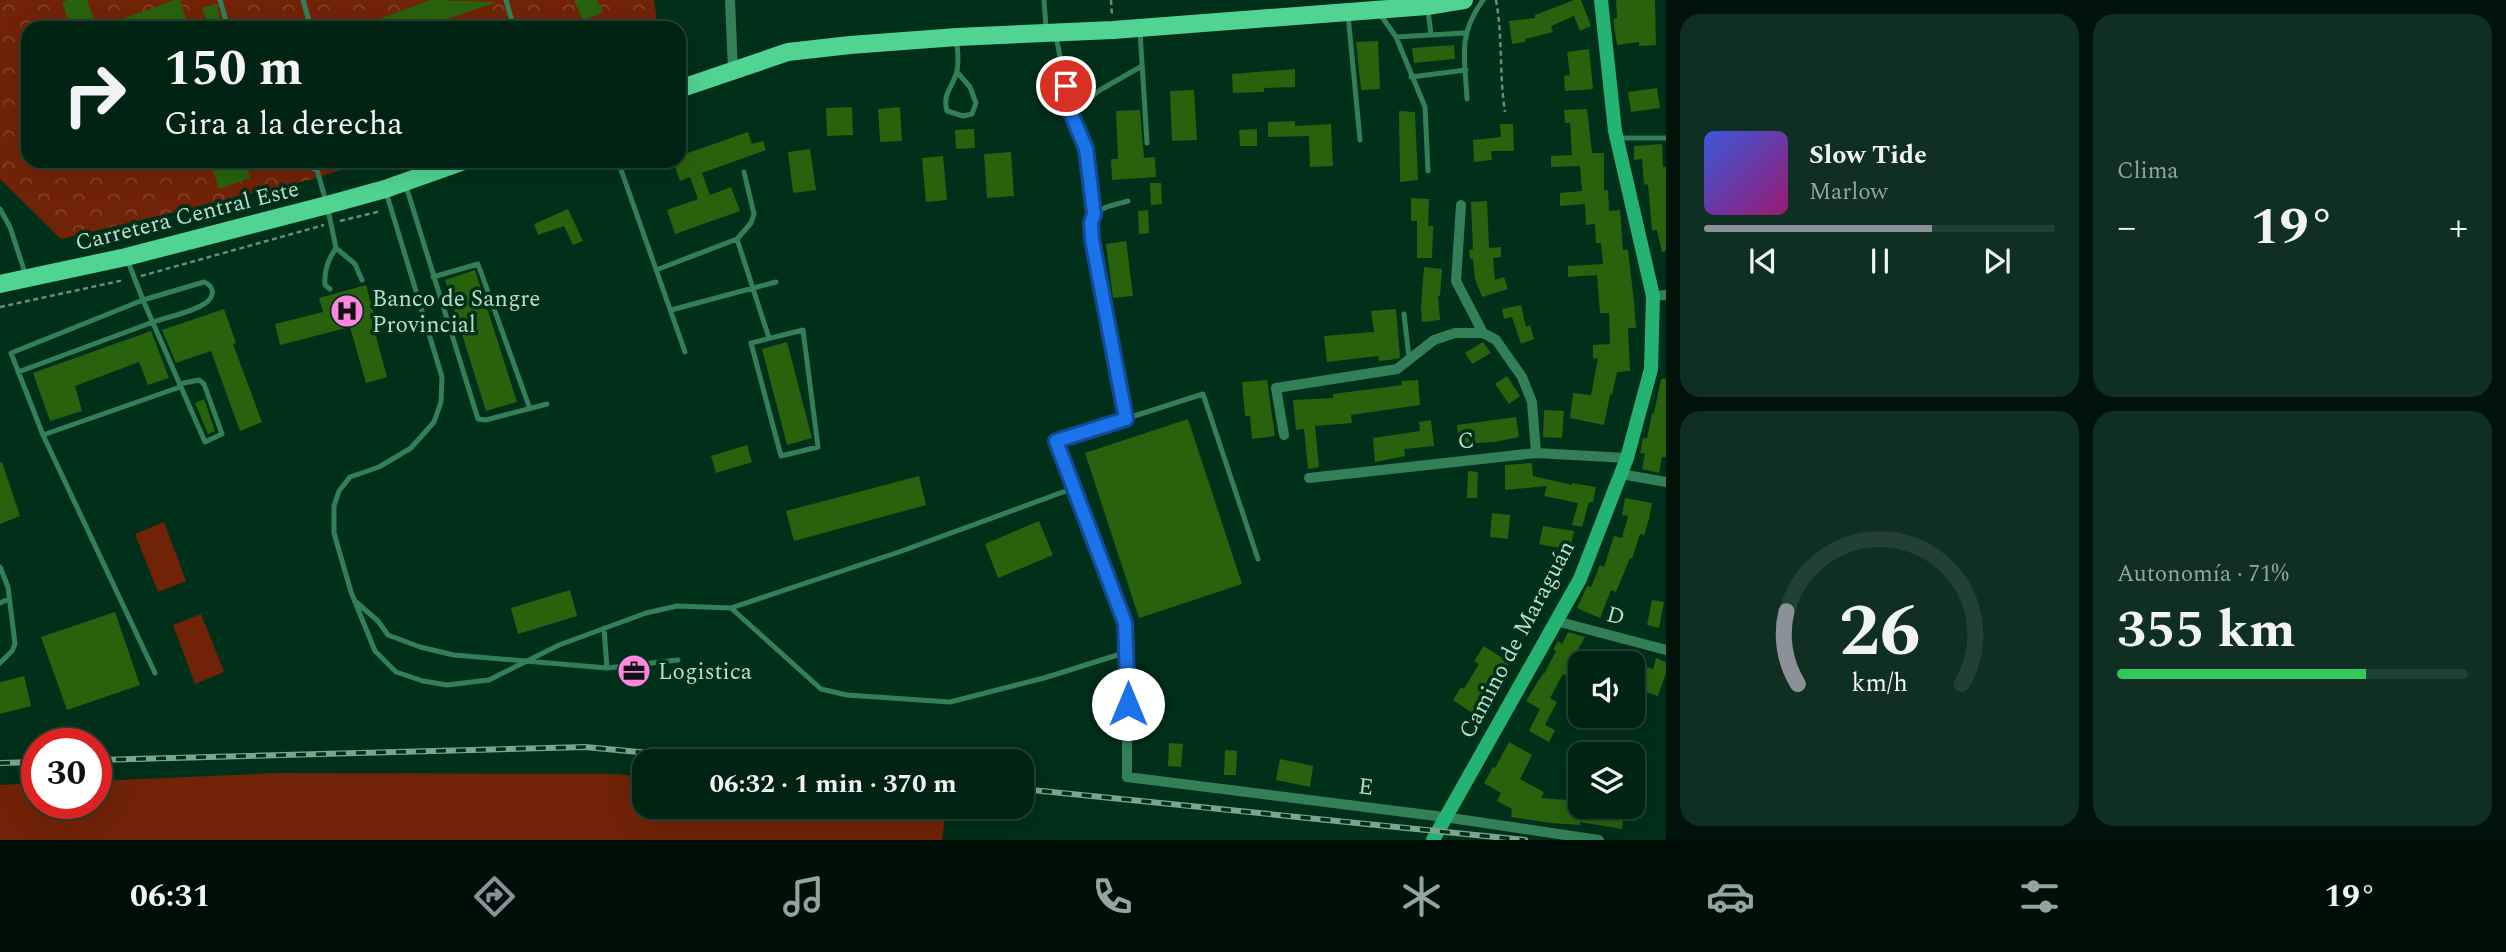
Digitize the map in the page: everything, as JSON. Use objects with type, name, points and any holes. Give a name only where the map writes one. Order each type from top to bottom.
[{"type":"main road","points":[[686,87],[788,52],[957,37],[1139,28],[1427,6],[1464,0]]},
{"type":"main road","name":"Carretera Central Este","points":[[0,284],[126,257],[385,190],[445,168]]},
{"type":"street","points":[[730,0],[733,71]]},
{"type":"street","name":"Camino de Maraguán","points":[[1433,840],[1580,579],[1627,458],[1651,369],[1660,295],[1617,138],[1601,0]]},
{"type":"street","points":[[1461,205],[1456,281],[1483,332],[1496,340],[1522,377],[1532,401],[1536,453]]},
{"type":"street","points":[[1284,435],[1276,388],[1397,369],[1434,340],[1455,333],[1483,332]]},
{"type":"street","name":"C","points":[[1309,478],[1536,453],[1627,458]]},
{"type":"street","points":[[1621,474],[1666,482]]},
{"type":"street","name":"D","points":[[1556,621],[1666,650]]},
{"type":"street","name":"E","points":[[1127,652],[1127,777],[1444,817],[1599,840]]},
{"type":"lane","points":[[220,0],[226,21]]},
{"type":"lane","points":[[303,0],[309,21]]},
{"type":"lane","points":[[506,0],[512,21]]},
{"type":"lane","points":[[1044,0],[1071,113],[1086,149],[1094,214],[1091,223],[1092,240],[1126,419]]},
{"type":"lane","points":[[1467,99],[1464,33],[1472,14],[1483,0]]},
{"type":"lane","points":[[1427,6],[1431,35]]},
{"type":"lane","points":[[1376,9],[1396,37],[1424,107],[1428,171]]},
{"type":"lane","points":[[1348,11],[1360,140]]},
{"type":"lane","points":[[1139,28],[1147,143]]},
{"type":"lane","points":[[1396,37],[1464,33]]},
{"type":"lane","points":[[957,37],[957,72],[946,97],[946,106],[947,111],[963,116],[972,114],[976,103],[970,87],[957,72]]},
{"type":"lane","points":[[1071,113],[1100,90],[1142,66]]},
{"type":"lane","points":[[1411,77],[1466,70]]},
{"type":"lane","points":[[1617,138],[1666,138]]},
{"type":"lane","points":[[311,168],[317,170],[335,248],[325,274],[325,285],[330,289]]},
{"type":"lane","points":[[620,168],[685,352]]},
{"type":"lane","points":[[656,270],[737,239],[751,223],[754,214],[744,172]]},
{"type":"lane","points":[[405,183],[478,419],[486,420],[547,404]]},
{"type":"lane","points":[[385,190],[442,377],[442,402],[434,422],[411,448],[380,467],[350,477],[339,491],[334,506],[334,533],[354,600],[375,651],[396,672],[447,685],[489,680],[559,645],[646,613],[677,606],[731,608],[899,552],[1074,488]]},
{"type":"lane","points":[[1094,214],[1101,209],[1128,201]]},
{"type":"lane","points":[[0,209],[10,226],[26,279]]},
{"type":"lane","points":[[737,239],[769,338]]},
{"type":"lane","points":[[335,248],[355,264],[362,280]]},
{"type":"lane","points":[[43,435],[180,385],[199,380],[204,384],[222,434],[205,442],[180,385],[152,323],[126,257]]},
{"type":"lane","points":[[433,277],[478,264],[530,409]]},
{"type":"lane","points":[[18,372],[205,303],[212,296],[213,289],[210,284],[204,282],[143,300],[11,353],[18,372],[43,435],[155,673]]},
{"type":"lane","points":[[671,310],[776,282]]},
{"type":"lane","points":[[1404,314],[1410,361]]},
{"type":"lane","points":[[803,330],[818,447],[781,456],[751,343],[769,338],[803,330]]},
{"type":"lane","points":[[731,608],[821,688],[847,695],[950,702],[1044,678],[1127,652],[1125,623],[1056,441],[1203,394],[1258,559]]},
{"type":"lane","points":[[0,567],[8,587],[15,644],[0,663]]},
{"type":"lane","points":[[0,603],[9,599]]},
{"type":"lane","points":[[354,600],[378,621],[388,635],[420,647],[454,655],[607,668],[678,660]]},
{"type":"lane","points":[[604,628],[607,668]]},
{"type":"path","points":[[1496,0],[1500,82],[1506,112]]},
{"type":"path","points":[[0,307],[134,278],[391,208]]},
{"type":"green space","points":[[0,0],[654,0],[657,21],[21,21],[21,168],[347,168],[313,179],[61,239],[0,179]]},
{"type":"green space","points":[[164,522],[186,581],[158,592],[135,534]]},
{"type":"green space","points":[[201,614],[224,672],[195,684],[173,625]]},
{"type":"green space","points":[[278,773],[616,774],[632,776],[632,819],[945,819],[942,840],[0,840],[0,785],[21,784],[21,819],[112,819],[112,780]]},
{"type":"building","points":[[87,0],[94,21],[69,21],[62,2]]},
{"type":"building","points":[[174,0],[180,0],[186,18],[178,21],[117,21]]},
{"type":"building","points":[[430,0],[497,2],[441,21],[374,21]]},
{"type":"building","points":[[574,0],[597,0],[603,12],[583,21]]},
{"type":"building","points":[[1574,0],[1581,0],[1591,26],[1580,31],[1574,16],[1551,26],[1553,32],[1512,44],[1509,21],[1535,18],[1535,15]]},
{"type":"building","points":[[1616,0],[1655,0],[1656,45],[1639,46],[1639,42],[1617,45],[1613,19],[1617,18]]},
{"type":"building","points":[[216,4],[221,21],[207,21],[202,8]]},
{"type":"building","points":[[1378,41],[1380,89],[1361,90],[1356,42]]},
{"type":"building","points":[[1454,45],[1455,59],[1414,63],[1412,48]]},
{"type":"building","points":[[1589,49],[1593,89],[1565,91],[1564,76],[1570,75],[1567,52]]},
{"type":"building","points":[[1295,69],[1295,87],[1233,93],[1232,74]]},
{"type":"building","points":[[1657,88],[1660,108],[1631,112],[1628,92]]},
{"type":"building","points":[[1194,90],[1197,140],[1172,141],[1170,91]]},
{"type":"building","points":[[852,107],[853,135],[827,136],[826,108]]},
{"type":"building","points":[[900,107],[902,141],[880,142],[878,109]]},
{"type":"building","points":[[1587,109],[1592,153],[1604,153],[1604,190],[1608,190],[1609,211],[1620,210],[1623,250],[1628,250],[1636,328],[1628,328],[1630,371],[1617,372],[1604,425],[1570,418],[1573,393],[1591,395],[1598,358],[1593,359],[1593,345],[1610,344],[1609,313],[1600,313],[1597,275],[1568,277],[1568,266],[1603,264],[1601,243],[1596,243],[1595,224],[1586,225],[1585,204],[1560,206],[1560,193],[1582,191],[1580,166],[1551,167],[1551,156],[1572,155],[1570,123],[1565,123],[1564,110]]},
{"type":"building","points":[[1140,110],[1144,158],[1155,157],[1156,177],[1112,180],[1111,159],[1118,159],[1116,111]]},
{"type":"building","points":[[1399,111],[1415,112],[1418,180],[1400,182]]},
{"type":"building","points":[[1295,121],[1295,126],[1331,124],[1333,166],[1310,167],[1309,136],[1268,137],[1268,122]]},
{"type":"building","points":[[1500,124],[1513,124],[1514,151],[1491,151],[1492,160],[1474,162],[1473,140],[1501,137]]},
{"type":"building","points":[[974,129],[975,148],[956,149],[955,130]]},
{"type":"building","points":[[1257,129],[1257,146],[1240,146],[1239,130]]},
{"type":"building","points":[[748,132],[752,144],[763,141],[766,150],[702,173],[710,195],[731,187],[740,211],[675,234],[667,210],[698,199],[690,177],[680,181],[675,168],[686,168],[686,154]]},
{"type":"building","points":[[1662,144],[1663,167],[1666,167],[1666,251],[1662,252],[1657,230],[1652,230],[1648,184],[1644,185],[1642,159],[1634,160],[1634,146]]},
{"type":"building","points":[[810,149],[816,190],[793,193],[788,152]]},
{"type":"building","points":[[1011,152],[1014,196],[987,198],[984,154]]},
{"type":"building","points":[[943,156],[947,200],[926,202],[922,158]]},
{"type":"building","points":[[223,168],[247,168],[250,178],[219,189],[213,171]]},
{"type":"building","points":[[1150,183],[1161,183],[1162,204],[1151,205]]},
{"type":"building","points":[[1411,198],[1429,199],[1428,226],[1433,226],[1432,258],[1417,258],[1417,221],[1411,221]]},
{"type":"building","points":[[1487,201],[1489,248],[1501,247],[1501,257],[1493,258],[1495,280],[1504,277],[1508,289],[1482,297],[1475,279],[1473,259],[1470,259],[1469,250],[1473,249],[1471,202]]},
{"type":"building","points":[[568,209],[583,241],[573,245],[564,226],[538,235],[534,224]]},
{"type":"building","points":[[1148,210],[1149,233],[1139,234],[1138,211]]},
{"type":"building","points":[[1126,241],[1133,296],[1113,298],[1106,244]]},
{"type":"building","points":[[1424,267],[1442,269],[1438,296],[1440,320],[1422,322]]},
{"type":"building","points":[[475,270],[517,402],[486,411],[445,280]]},
{"type":"building","points":[[366,285],[387,377],[366,383],[350,327],[280,345],[275,324],[323,312],[319,298]]},
{"type":"building","points":[[1521,305],[1526,327],[1530,325],[1534,339],[1521,344],[1512,317],[1504,319],[1502,309]]},
{"type":"building","points":[[224,309],[236,343],[233,344],[262,422],[240,431],[211,351],[176,363],[162,330]]},
{"type":"building","points":[[1396,309],[1400,357],[1379,361],[1378,356],[1327,362],[1324,336],[1374,332],[1371,311]]},
{"type":"building","points":[[151,331],[169,378],[148,385],[139,362],[75,386],[82,411],[50,421],[33,373]]},
{"type":"building","points":[[787,342],[812,438],[787,445],[762,349]]},
{"type":"building","points":[[1483,342],[1491,353],[1472,364],[1465,353]]},
{"type":"building","points":[[1507,376],[1520,396],[1509,404],[1495,384]]},
{"type":"building","points":[[1661,379],[1666,379],[1666,457],[1662,457],[1659,473],[1642,469],[1645,454],[1640,453],[1643,438],[1647,438]]},
{"type":"building","points":[[1267,380],[1275,436],[1252,439],[1250,416],[1245,416],[1242,382]]},
{"type":"building","points":[[1418,380],[1420,405],[1351,415],[1352,423],[1315,426],[1319,467],[1308,469],[1304,429],[1296,430],[1293,400],[1333,398],[1333,394],[1402,385],[1402,381]]},
{"type":"building","points":[[204,399],[215,431],[208,434],[195,403]]},
{"type":"building","points":[[1544,410],[1564,411],[1562,438],[1543,437]]},
{"type":"building","points":[[1516,417],[1519,437],[1495,442],[1459,444],[1457,425]]},
{"type":"building","points":[[1188,419],[1242,584],[1139,618],[1085,453]]},
{"type":"building","points":[[1431,420],[1434,446],[1404,449],[1405,456],[1375,462],[1373,438],[1420,431],[1419,422]]},
{"type":"building","points":[[747,445],[752,462],[716,473],[711,456]]},
{"type":"building","points":[[2,462],[20,516],[0,524],[0,463]]},
{"type":"building","points":[[1532,463],[1533,476],[1572,485],[1596,487],[1593,502],[1589,502],[1582,527],[1572,525],[1578,503],[1544,496],[1547,486],[1505,490],[1505,465]]},
{"type":"building","points":[[1468,471],[1478,472],[1477,498],[1467,498]]},
{"type":"building","points":[[919,476],[926,505],[794,541],[786,511]]},
{"type":"building","points":[[1625,498],[1652,503],[1649,519],[1616,592],[1611,590],[1600,618],[1577,608],[1587,586],[1591,587],[1600,565],[1604,567],[1614,536],[1622,538],[1628,516],[1622,515]]},
{"type":"building","points":[[1492,513],[1510,515],[1508,539],[1490,537]]},
{"type":"building","points":[[1039,521],[1053,555],[998,578],[985,544]]},
{"type":"building","points":[[1543,526],[1574,531],[1570,550],[1539,544]]},
{"type":"building","points":[[570,590],[577,616],[518,634],[511,608]]},
{"type":"building","points":[[1652,600],[1664,602],[1659,628],[1647,625]]},
{"type":"building","points":[[115,612],[140,685],[67,710],[41,637]]},
{"type":"building","points":[[1568,632],[1585,637],[1577,651],[1568,651],[1568,677],[1563,674],[1550,698],[1557,702],[1545,725],[1555,730],[1549,742],[1529,731],[1540,709],[1526,701],[1544,674],[1558,641],[1562,644]]},
{"type":"building","points":[[1484,646],[1510,663],[1472,713],[1453,700],[1461,687],[1464,689],[1479,664],[1474,661]]},
{"type":"building","points":[[1656,658],[1666,662],[1666,673],[1658,696],[1645,692],[1645,667],[1653,669]]},
{"type":"building","points":[[24,676],[31,706],[0,714],[0,682]]},
{"type":"building","points":[[1509,742],[1532,755],[1520,779],[1544,792],[1541,798],[1568,800],[1568,819],[1623,819],[1622,829],[1580,822],[1580,825],[1550,823],[1511,817],[1512,809],[1497,801],[1501,793],[1484,783],[1493,767],[1495,768]]},
{"type":"building","points":[[1169,743],[1183,744],[1181,767],[1168,766]]},
{"type":"building","points":[[1225,750],[1237,751],[1236,775],[1224,775]]},
{"type":"building","points":[[1280,759],[1313,766],[1310,787],[1276,780]]},
{"type":"railway","points":[[112,760],[585,747],[632,751]]},
{"type":"railway","points":[[0,763],[21,762]]},
{"type":"railway","points":[[1034,790],[1525,840]]},
{"type":"place","name":"Banco de Sangre Provincial","points":[[347,311]]},
{"type":"place","name":"Logistica","points":[[634,671]]},
{"type":"route","points":[[1066,86],[1071,113],[1086,149],[1094,214],[1091,223],[1092,240],[1126,419],[1056,441],[1125,623],[1128,704]]}]
